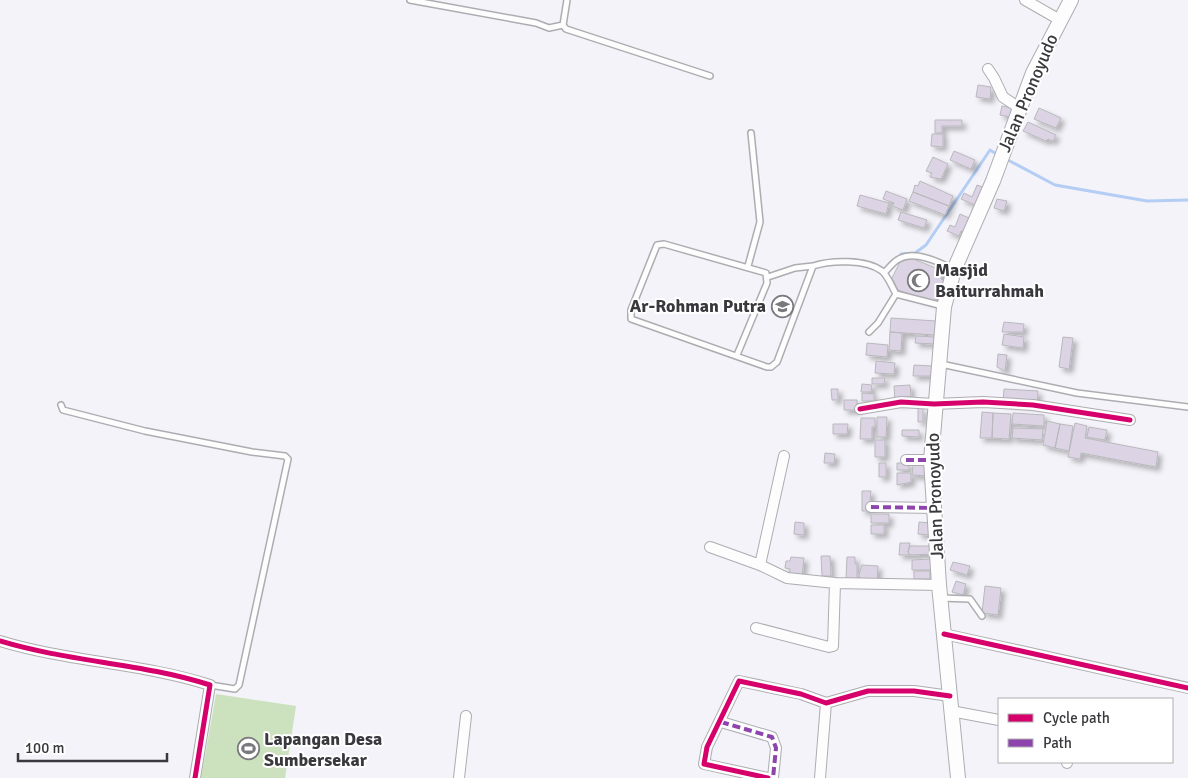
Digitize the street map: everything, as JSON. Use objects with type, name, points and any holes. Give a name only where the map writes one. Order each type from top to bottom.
[{"type":"main road","name":"Jalan Pronoyudo","points":[[958,778],[939,591],[931,460],[934,404],[944,306],[954,270],[1007,144],[1033,73],[1071,0]]},
{"type":"street","points":[[1025,0],[1060,20]]},
{"type":"street","points":[[988,69],[1003,97],[1021,109]]},
{"type":"street","points":[[860,409],[901,402],[934,404],[983,402],[1033,405],[1130,420]]},
{"type":"street","points":[[760,565],[784,456]]},
{"type":"street","points":[[906,460],[931,460]]},
{"type":"street","points":[[871,507],[935,508]]},
{"type":"street","points":[[710,547],[760,565],[786,578],[939,591]]},
{"type":"street","points":[[756,628],[829,647],[833,646],[835,583]]},
{"type":"street","points":[[944,634],[1188,688]]},
{"type":"street","points":[[0,641],[90,661],[186,677],[210,685],[195,778]]},
{"type":"street","points":[[768,778],[704,764],[707,747],[721,722],[739,681],[802,694],[826,703],[868,691],[914,691],[950,696]]},
{"type":"street","points":[[820,778],[826,703]]},
{"type":"street","points":[[951,711],[998,720]]},
{"type":"street","points":[[459,778],[466,716]]},
{"type":"street","points":[[721,722],[772,738],[776,748],[772,778]]},
{"type":"lane","points":[[410,0],[536,23],[549,28],[563,25]]},
{"type":"lane","points":[[563,25],[567,0]]},
{"type":"lane","points":[[563,25],[566,29],[602,42],[710,76]]},
{"type":"lane","points":[[748,266],[760,222],[750,133]]},
{"type":"lane","points":[[768,276],[763,271],[748,266],[658,244],[654,248],[630,315],[634,320],[767,366],[775,364],[813,266]]},
{"type":"lane","points":[[884,273],[897,259],[905,257],[923,258],[954,270]]},
{"type":"lane","points":[[768,276],[825,262],[865,264],[884,273],[896,294],[944,306]]},
{"type":"lane","points":[[737,355],[767,283],[768,276]]},
{"type":"lane","points":[[869,332],[878,323],[896,294]]},
{"type":"lane","points":[[938,363],[1077,393],[1188,407]]},
{"type":"lane","points":[[61,405],[63,410],[96,420],[243,450],[285,456],[288,459],[239,685],[235,689],[210,685]]},
{"type":"lane","points":[[939,591],[970,599],[982,616]]},
{"type":"green space","name":"Lapangan Desa Sumbersekar","points":[[216,694],[296,706],[285,778],[201,778]]},
{"type":"building","points":[[978,85],[991,87],[990,99],[976,97]]},
{"type":"building","points":[[1002,106],[1012,108],[1010,117],[1000,115]]},
{"type":"building","points":[[1039,108],[1061,118],[1056,128],[1034,119]]},
{"type":"building","points":[[935,120],[962,120],[962,126],[942,126],[942,133],[935,133]]},
{"type":"building","points":[[1028,122],[1056,135],[1053,141],[1048,139],[1046,141],[1023,131]]},
{"type":"building","points":[[932,134],[943,134],[943,147],[931,146]]},
{"type":"building","points":[[954,151],[975,160],[971,169],[950,160]]},
{"type":"building","points":[[933,157],[948,164],[941,179],[930,177],[932,173],[926,171]]},
{"type":"building","points":[[920,181],[953,196],[949,206],[913,192],[915,185],[918,186]]},
{"type":"building","points":[[977,185],[988,189],[980,207],[961,199],[964,193],[972,197]]},
{"type":"building","points":[[886,191],[907,199],[903,210],[892,206],[894,203],[883,199]]},
{"type":"building","points":[[913,192],[949,206],[945,215],[909,201]]},
{"type":"building","points":[[860,195],[889,203],[886,214],[857,206]]},
{"type":"building","points":[[997,199],[1007,201],[1004,211],[994,208]]},
{"type":"building","points":[[901,212],[927,220],[924,228],[898,220]]},
{"type":"building","points":[[960,214],[969,218],[966,225],[971,227],[968,234],[961,231],[959,236],[947,231],[950,225],[955,227]]},
{"type":"building","name":"Masjid Baiturrahmah","points":[[911,258],[943,271],[941,279],[946,281],[943,292],[938,293],[934,302],[898,290],[892,278],[901,260]]},
{"type":"building","points":[[891,318],[936,321],[935,335],[890,332]]},
{"type":"building","points":[[1004,322],[1024,324],[1023,332],[1002,332]]},
{"type":"building","points":[[890,332],[902,333],[901,351],[889,350]]},
{"type":"building","points":[[1004,334],[1024,337],[1023,348],[1002,345]]},
{"type":"building","points":[[916,336],[935,337],[935,344],[915,343]]},
{"type":"building","points":[[1063,337],[1073,338],[1069,369],[1059,367]]},
{"type":"building","points":[[867,343],[888,345],[887,357],[866,355]]},
{"type":"building","points":[[998,354],[1007,355],[1005,371],[997,367]]},
{"type":"building","points":[[876,361],[895,363],[894,374],[875,373]]},
{"type":"building","points":[[914,365],[932,366],[931,376],[913,376]]},
{"type":"building","points":[[872,378],[885,378],[884,384],[872,384]]},
{"type":"building","points":[[862,384],[872,385],[871,392],[861,392]]},
{"type":"building","points":[[910,385],[911,396],[906,397],[906,402],[895,402],[894,386]]},
{"type":"building","points":[[831,389],[838,389],[838,400],[832,400]]},
{"type":"building","points":[[1004,389],[1038,391],[1037,405],[1003,402]]},
{"type":"building","points":[[862,393],[874,394],[874,401],[862,401]]},
{"type":"building","points":[[844,400],[857,400],[857,410],[844,410]]},
{"type":"building","points":[[918,408],[923,408],[923,422],[918,422]]},
{"type":"building","points":[[982,412],[993,413],[992,438],[980,438]]},
{"type":"building","points":[[993,413],[1011,414],[1009,439],[992,438]]},
{"type":"building","points":[[1013,413],[1044,415],[1044,426],[1012,424]]},
{"type":"building","points":[[877,417],[887,417],[886,437],[877,437]]},
{"type":"building","points":[[861,418],[875,418],[875,427],[872,427],[872,439],[860,439]]},
{"type":"building","points":[[1047,421],[1060,424],[1055,448],[1043,445]]},
{"type":"building","points":[[1075,423],[1087,426],[1085,438],[1158,452],[1156,467],[1081,453],[1080,459],[1068,457]]},
{"type":"building","points":[[833,424],[848,424],[847,434],[833,434]]},
{"type":"building","points":[[1060,424],[1073,426],[1069,451],[1055,448]]},
{"type":"building","points":[[1089,427],[1107,430],[1105,440],[1087,437]]},
{"type":"building","points":[[1013,428],[1043,429],[1042,440],[1012,438]]},
{"type":"building","points":[[902,430],[919,430],[919,437],[902,436]]},
{"type":"building","points":[[875,440],[885,440],[885,457],[875,457]]},
{"type":"building","points":[[825,453],[835,454],[834,463],[824,463]]},
{"type":"building","points":[[879,463],[886,463],[886,477],[879,477]]},
{"type":"building","points":[[897,463],[909,463],[909,470],[897,470]]},
{"type":"building","points":[[913,465],[928,465],[928,476],[912,475]]},
{"type":"building","points":[[897,473],[911,473],[911,482],[897,485]]},
{"type":"building","points":[[862,491],[871,491],[869,511],[862,511]]},
{"type":"building","points":[[871,514],[889,514],[889,523],[871,523]]},
{"type":"building","points":[[795,522],[804,523],[804,535],[794,534]]},
{"type":"building","points":[[919,522],[931,523],[930,535],[918,534]]},
{"type":"building","points":[[871,525],[884,525],[884,534],[871,534]]},
{"type":"building","points":[[900,543],[910,543],[908,552],[910,555],[899,555]]},
{"type":"building","points":[[910,546],[932,546],[931,554],[910,555],[908,552]]},
{"type":"building","points":[[821,556],[830,556],[831,576],[822,576]]},
{"type":"building","points":[[791,557],[804,558],[802,577],[789,576],[790,569],[785,568],[786,561],[790,561]]},
{"type":"building","points":[[847,557],[855,557],[857,582],[846,579]]},
{"type":"building","points":[[931,559],[931,570],[912,570],[912,560]]},
{"type":"building","points":[[953,562],[970,566],[967,575],[950,570]]},
{"type":"building","points":[[862,565],[878,566],[877,582],[861,582],[859,575]]},
{"type":"building","points":[[914,571],[930,571],[930,579],[914,579]]},
{"type":"building","points":[[956,581],[966,584],[963,595],[952,592]]},
{"type":"building","points":[[985,586],[1001,588],[998,615],[982,613]]},
{"type":"waterway","points":[[901,254],[915,253],[926,245],[990,150],[998,155]]},
{"type":"waterway","points":[[1006,159],[1055,185],[1147,201],[1188,200]]},
{"type":"marked path","points":[[906,460],[931,460]]},
{"type":"marked path","points":[[871,507],[935,508]]},
{"type":"marked path","points":[[721,722],[772,737],[776,748],[773,778]]},
{"type":"cycle path","points":[[860,409],[901,402],[934,404],[983,402],[1033,405],[1130,420]]},
{"type":"cycle path","points":[[944,634],[1188,688]]},
{"type":"cycle path","points":[[0,641],[52,654],[158,672],[210,685],[195,778]]},
{"type":"cycle path","points":[[768,778],[704,764],[707,747],[739,681],[801,694],[826,703],[868,691],[914,691],[950,696]]},
{"type":"place","name":"Masjid Baiturrahmah","points":[[919,280]]},
{"type":"place","name":"Ar-Rohman Putra","points":[[782,306]]},
{"type":"place","name":"Lapangan Desa Sumbersekar","points":[[248,749]]}]
